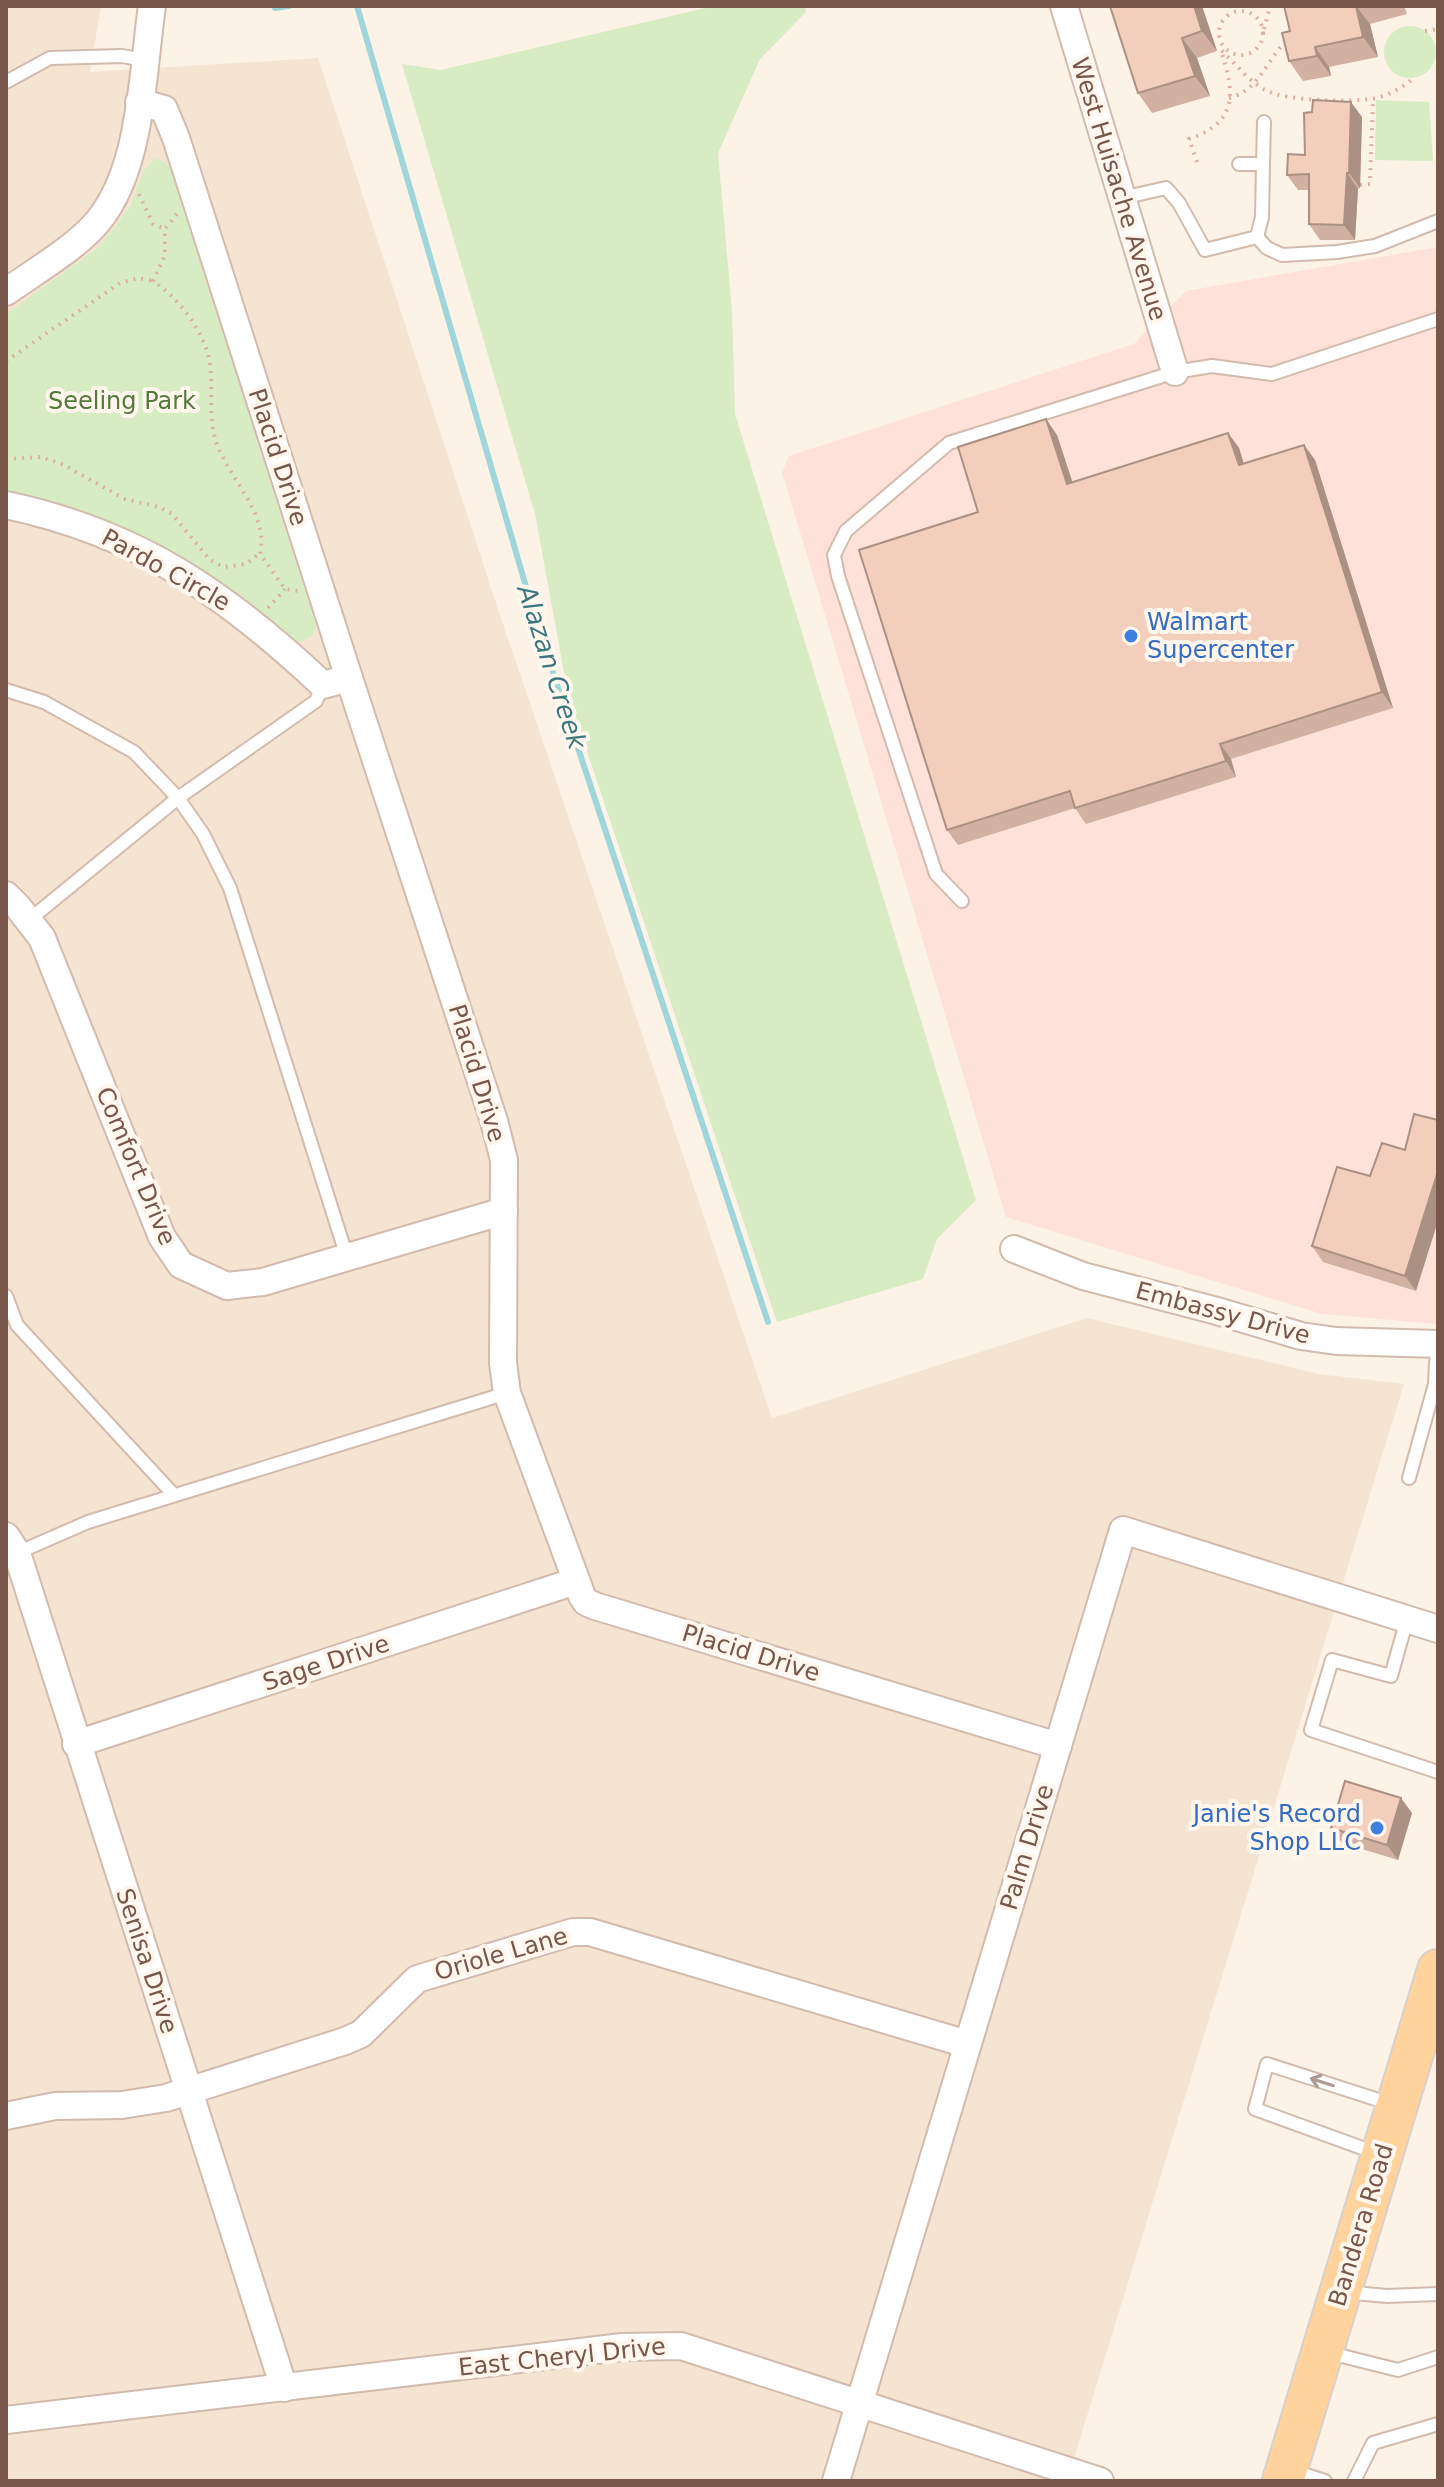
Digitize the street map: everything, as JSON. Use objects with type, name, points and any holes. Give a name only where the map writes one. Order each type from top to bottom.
[{"type":"main road","name":"Bandera Road","points":[[1285,2475],[1438,1970]]},
{"type":"street","points":[[6,292],[91,229],[111,203],[135,130],[152,6]]},
{"type":"street","name":"West Huisache Avenue","points":[[1064,6],[1175,372]]},
{"type":"street","name":"Placid Drive","points":[[139,102],[164,109],[197,198],[319,586],[494,1121],[504,1160],[503,1363],[507,1393],[586,1602],[1058,1746]]},
{"type":"street","name":"Pardo Circle","points":[[6,505],[88,527],[148,554],[239,610],[323,685]]},
{"type":"street","points":[[323,685],[349,678]]},
{"type":"street","name":"Comfort Drive","points":[[6,895],[42,938],[162,1237],[181,1265],[227,1286],[263,1282],[504,1211]]},
{"type":"street","name":"Embassy Drive","points":[[1014,1249],[1083,1276],[1301,1336],[1336,1341],[1438,1344]]},
{"type":"street","name":"Palm Drive","points":[[836,2481],[1123,1530],[1438,1629]]},
{"type":"street","name":"Senisa Drive","points":[[10,1548],[284,2388]]},
{"type":"street","name":"Sage Drive","points":[[76,1744],[576,1581]]},
{"type":"street","name":"Oriole Lane","points":[[6,2116],[55,2106],[145,2102],[361,2034],[417,1979],[573,1932],[590,1932],[967,2044]]},
{"type":"street","name":"East Cheryl Drive","points":[[6,2420],[656,2345],[681,2346],[1100,2481]]},
{"type":"lane","points":[[6,82],[50,58],[122,56],[144,60]]},
{"type":"lane","points":[[1257,237],[1262,217],[1264,122]]},
{"type":"lane","points":[[1239,164],[1263,164]]},
{"type":"lane","points":[[1121,198],[1166,188],[1179,203],[1205,250],[1257,237]]},
{"type":"lane","points":[[1257,237],[1267,248],[1282,255],[1337,252],[1375,246],[1438,221]]},
{"type":"lane","points":[[962,901],[936,874],[838,576],[834,555],[846,531],[949,443],[1175,372],[1212,366],[1272,374],[1438,319]]},
{"type":"lane","points":[[29,920],[178,798],[316,701],[323,685]]},
{"type":"lane","points":[[6,690],[44,702],[134,752],[178,798],[203,834],[230,888],[347,1257]]},
{"type":"lane","points":[[6,1296],[17,1325],[174,1495]]},
{"type":"lane","points":[[1409,1478],[1436,1384],[1438,1344]]},
{"type":"lane","points":[[10,1548],[507,1393]]},
{"type":"lane","points":[[1407,1619],[1391,1676],[1332,1660],[1311,1730],[1438,1772]]},
{"type":"lane","points":[[1382,2156],[1255,2109],[1267,2064],[1397,2106]]},
{"type":"lane","points":[[1341,2291],[1387,2296],[1438,2294]]},
{"type":"lane","points":[[1323,2352],[1398,2370],[1438,2357]]},
{"type":"lane","points":[[1354,2481],[1373,2443],[1438,2424]]},
{"type":"lane","points":[[1285,2475],[1325,2481]]},
{"type":"path","points":[[1231,6],[1255,16],[1263,32]]},
{"type":"path","points":[[1197,162],[1189,139],[1218,126],[1225,118],[1229,84],[1221,50],[1230,55],[1252,52],[1261,42],[1270,6]]},
{"type":"path","points":[[1240,11],[1227,16],[1220,29],[1222,44],[1255,82],[1268,91],[1298,98],[1373,99],[1398,89],[1415,77]]},
{"type":"path","points":[[1425,31],[1438,29]]},
{"type":"path","points":[[1229,98],[1240,96],[1255,82],[1286,40],[1301,36]]},
{"type":"path","points":[[1360,185],[1370,184],[1373,99]]},
{"type":"path","points":[[119,185],[139,194],[153,224],[165,229]]},
{"type":"path","points":[[153,281],[165,255],[165,229],[174,219],[179,204],[197,198]]},
{"type":"path","points":[[6,361],[120,283],[138,278],[153,281],[165,289],[180,304],[205,348],[216,443],[259,523],[263,538],[260,554],[246,564],[224,567],[210,560],[172,514],[159,507],[125,499],[62,464],[41,457],[6,459]]},
{"type":"path","points":[[260,554],[285,589],[301,591],[319,586]]},
{"type":"shaded area","points":[[6,6],[101,6],[90,72],[318,58],[497,606],[772,1418],[1087,1318],[1319,1374],[1404,1384],[1067,2481],[6,2481],[6,494],[99,519],[174,553],[210,574],[241,598],[314,634],[316,625],[167,163],[144,170],[129,208],[100,246],[6,314]]},
{"type":"shaded area","points":[[1438,247],[1438,1324],[1322,1314],[1006,1217],[782,472],[789,456],[1134,344],[1186,291]]},
{"type":"green space","points":[[714,6],[804,6],[806,12],[760,59],[718,153],[732,310],[735,414],[976,1200],[937,1239],[923,1279],[777,1322],[568,694],[535,514],[402,64],[441,70]]},
{"type":"green space","points":[[1410,26],[1428,34],[1436,52],[1428,70],[1410,78],[1392,70],[1384,52],[1392,34]]},
{"type":"green space","points":[[1376,100],[1429,102],[1433,161],[1375,160]]},
{"type":"green space","name":"Seeling Park","points":[[156,158],[167,163],[171,171],[316,625],[314,634],[299,643],[291,641],[269,625],[212,576],[164,547],[113,526],[6,494],[6,314],[100,246],[129,208],[144,170]]},
{"type":"building","points":[[1110,6],[1194,6],[1202,31],[1182,38],[1195,76],[1138,93]]},
{"type":"building","points":[[1284,6],[1356,6],[1363,37],[1315,47],[1317,56],[1289,61],[1282,33],[1290,31]]},
{"type":"building","points":[[1313,100],[1351,102],[1344,225],[1309,224],[1309,174],[1287,175],[1288,154],[1305,155],[1304,113],[1312,112]]},
{"type":"building","name":"Walmart Supercenter","points":[[1046,419],[1067,484],[1228,433],[1239,465],[1304,445],[1382,692],[1220,744],[1226,761],[1075,808],[1070,791],[947,830],[859,550],[978,512],[958,447]]},
{"type":"building","points":[[1414,1114],[1438,1120],[1438,1171],[1405,1276],[1312,1246],[1337,1167],[1370,1176],[1382,1143],[1405,1150]]},
{"type":"building","points":[[1345,1781],[1401,1798],[1387,1845],[1331,1828]]},
{"type":"waterway","points":[[275,8],[289,6]]},
{"type":"waterway","name":"Alazan Creek","points":[[357,6],[536,621],[768,1322]]},
{"type":"place","name":"Walmart Supercenter","points":[[1131,636]]},
{"type":"place","name":"Janie's Record Shop LLC","points":[[1377,1828]]}]
